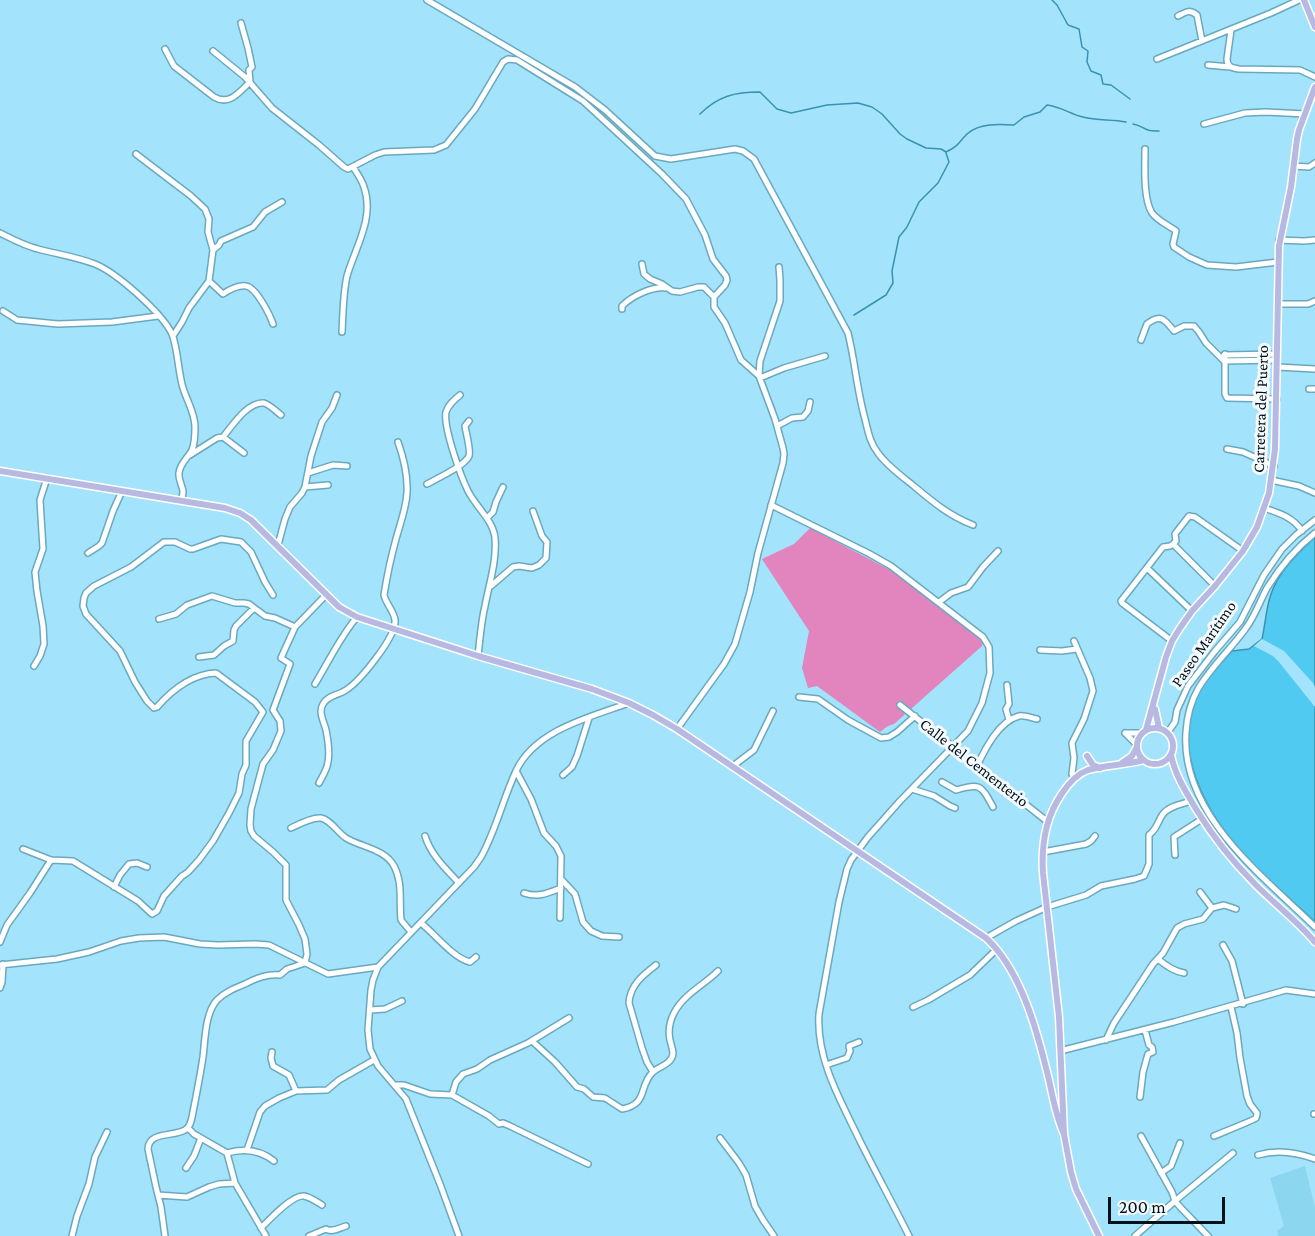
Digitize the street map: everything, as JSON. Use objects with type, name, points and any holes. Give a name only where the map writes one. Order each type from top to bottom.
[{"type":"main road","points":[[1304,0],[1315,27]]},
{"type":"main road","name":"Carretera del Puerto","points":[[1144,731],[1172,641],[1192,611],[1215,586],[1252,538],[1264,508],[1274,466],[1280,240],[1291,187],[1297,140],[1315,87]]},
{"type":"main road","points":[[0,471],[182,500],[240,513],[278,545],[339,607],[357,616],[478,656],[591,689],[629,703],[676,729],[986,938],[997,949],[1012,973],[1031,1014],[1058,1121],[1064,1134]]},
{"type":"main road","name":"Carretera del Puerto","points":[[1154,702],[1159,728]]},
{"type":"main road","points":[[1171,755],[1161,763],[1152,764],[1139,754],[1138,740],[1144,731],[1155,727],[1168,732],[1173,744],[1171,755],[1173,765],[1191,801],[1221,847],[1255,884],[1315,942]]},
{"type":"main road","points":[[1119,765],[1128,759],[1137,746]]},
{"type":"main road","points":[[1087,756],[1093,765],[1101,768]]},
{"type":"main road","points":[[1099,1236],[1076,1189],[1064,1134],[1059,1017],[1043,873],[1043,852],[1048,822],[1065,789],[1073,780],[1085,771],[1144,760]]},
{"type":"main road","points":[[1161,763],[1180,780]]},
{"type":"main road","points":[[1045,1064],[1060,1062]]},
{"type":"street","points":[[427,0],[575,87],[605,110],[655,156],[670,159],[735,149],[743,151],[754,159],[848,333],[860,400],[869,437],[875,449],[886,462],[938,506],[973,525]]},
{"type":"street","points":[[1157,59],[1299,0]]},
{"type":"street","points":[[1178,16],[1187,11],[1197,15],[1202,41]]},
{"type":"street","points":[[241,23],[252,67],[249,70],[250,82]]},
{"type":"street","points":[[1230,67],[1227,59],[1231,30]]},
{"type":"street","points":[[165,49],[174,66],[219,100],[227,100],[235,96],[250,82]]},
{"type":"street","points":[[213,51],[250,82],[278,114],[346,169],[384,152],[434,150],[446,145],[475,109],[503,62],[508,59],[517,60],[583,101],[686,199],[705,235],[713,259],[726,276],[725,285],[714,297],[714,307],[725,323],[741,360],[759,377]]},
{"type":"street","points":[[1208,65],[1239,69],[1300,70],[1315,77]]},
{"type":"street","points":[[1204,124],[1245,113],[1305,114]]},
{"type":"street","points":[[1145,149],[1147,199],[1156,217],[1176,231],[1174,247],[1189,258],[1208,265],[1236,267],[1278,262]]},
{"type":"street","points":[[136,154],[206,209],[209,219],[208,232],[213,249],[209,281],[189,308],[173,336]]},
{"type":"street","points":[[1293,166],[1309,167],[1315,163]]},
{"type":"street","points":[[342,332],[346,279],[362,236],[366,205],[363,185],[353,167]]},
{"type":"street","points":[[213,249],[221,241],[254,227],[265,212],[282,202]]},
{"type":"street","points":[[0,233],[36,249],[98,266],[113,274],[144,301],[165,324],[173,336],[183,387],[195,424],[192,451],[178,476],[183,491],[182,500]]},
{"type":"street","points":[[1280,240],[1315,240]]},
{"type":"street","points":[[642,264],[644,274],[650,279],[676,292],[701,286],[714,297]]},
{"type":"street","points":[[676,729],[724,664],[735,644],[783,463],[784,454],[777,426],[759,377],[760,361],[780,301],[779,267]]},
{"type":"street","points":[[209,281],[224,294],[230,289],[245,286],[250,288],[265,306],[273,324]]},
{"type":"street","points":[[622,309],[627,301],[654,288],[668,288]]},
{"type":"street","points":[[1278,304],[1315,302]]},
{"type":"street","points":[[3,311],[17,320],[58,324],[112,322],[158,316]]},
{"type":"street","points":[[1141,340],[1147,324],[1152,320],[1161,319],[1168,322],[1174,331],[1184,326],[1194,326],[1206,343],[1223,357],[1277,360],[1315,369]]},
{"type":"street","points":[[759,377],[825,356]]},
{"type":"street","points":[[1223,357],[1227,398],[1276,399]]},
{"type":"street","points":[[278,545],[288,513],[305,487],[311,456],[322,422],[338,395]]},
{"type":"street","points":[[460,395],[449,405],[446,412],[452,447],[469,492],[487,518],[495,539],[495,558],[484,607],[478,656]]},
{"type":"street","points":[[777,426],[792,418],[803,417],[808,411],[810,402]]},
{"type":"street","points":[[188,456],[217,438],[223,437],[239,416],[256,404],[269,405],[280,415]]},
{"type":"street","points":[[427,484],[464,462],[469,456],[465,426],[470,421]]},
{"type":"street","points":[[223,437],[244,453]]},
{"type":"street","points":[[319,783],[328,763],[328,742],[321,713],[323,704],[328,698],[349,687],[374,662],[396,622],[384,595],[407,495],[407,476],[398,442]]},
{"type":"street","points":[[1227,448],[1243,452],[1274,466]]},
{"type":"street","points":[[308,473],[333,465],[347,466]]},
{"type":"street","points":[[34,666],[44,644],[34,572],[43,549],[40,500],[47,478]]},
{"type":"street","points":[[1271,480],[1299,486],[1315,493]]},
{"type":"street","points":[[305,487],[328,485]]},
{"type":"street","points":[[487,518],[493,512],[503,487]]},
{"type":"street","points":[[88,553],[101,545],[122,491]]},
{"type":"street","points":[[771,505],[891,566],[983,637],[989,647],[990,673],[982,704],[968,731],[912,789],[851,860],[843,886],[819,1014],[818,1029],[822,1050],[837,1093],[909,1236]]},
{"type":"street","points":[[1264,508],[1290,518],[1302,531]]},
{"type":"street","points":[[489,587],[513,567],[532,568],[546,558],[547,542],[542,536],[533,511]]},
{"type":"street","points":[[1172,641],[1122,603],[1122,599],[1163,547],[1170,546],[1176,541],[1175,534],[1191,516],[1243,551]]},
{"type":"street","name":"Paseo Marítimo","points":[[1168,732],[1175,722],[1177,710],[1188,686],[1240,622],[1264,575],[1282,549],[1315,520]]},
{"type":"street","points":[[1315,533],[1286,561],[1267,588],[1247,627],[1198,689],[1187,715],[1185,738],[1186,755],[1196,788],[1226,838],[1261,877],[1315,927]]},
{"type":"street","points":[[181,877],[199,860],[229,813],[239,793],[246,765],[246,741],[264,712],[216,673],[195,678],[178,686],[157,708],[154,708],[135,682],[120,651],[86,614],[83,606],[84,598],[94,586],[131,567],[164,542],[175,542],[193,549],[221,539],[241,542],[251,552],[273,595]]},
{"type":"street","points":[[1173,544],[1215,586]]},
{"type":"street","points":[[939,602],[951,592],[968,587],[998,551]]},
{"type":"street","points":[[1147,568],[1192,611]]},
{"type":"street","points":[[305,963],[307,954],[304,939],[286,900],[286,865],[254,836],[250,825],[251,809],[263,764],[273,750],[281,731],[280,721],[274,711],[290,664],[281,658],[295,627],[326,595]]},
{"type":"street","points":[[159,619],[176,614],[187,605],[212,596],[243,603],[265,616],[295,627]]},
{"type":"street","points":[[199,657],[214,655],[233,641],[236,626],[254,608]]},
{"type":"street","points":[[315,684],[347,628],[357,616]]},
{"type":"street","points":[[1072,774],[1074,758],[1072,742],[1084,719],[1093,691],[1090,678],[1074,641]]},
{"type":"street","points":[[1040,650],[1077,649]]},
{"type":"street","points":[[1007,685],[1009,704],[1006,709],[1009,720]]},
{"type":"street","points":[[799,697],[818,699],[848,720],[881,738],[889,737],[897,732],[915,716]]},
{"type":"street","points":[[459,1236],[406,1099],[374,1060],[368,1040],[373,980],[378,967],[474,867],[485,850],[516,771],[526,756],[543,739],[560,729],[629,703]]},
{"type":"street","points":[[262,709],[275,705]]},
{"type":"street","name":"Calle del Cementerio","points":[[900,705],[1048,822]]},
{"type":"street","points":[[733,766],[754,750],[773,711]]},
{"type":"street","points":[[977,766],[990,741],[1009,720],[1021,716],[1037,719]]},
{"type":"street","points":[[563,775],[572,767],[589,718]]},
{"type":"street","points":[[1137,746],[1125,733],[1144,731]]},
{"type":"street","points":[[516,771],[531,799],[544,833],[559,850],[561,856],[560,918]]},
{"type":"street","points":[[983,790],[993,778]]},
{"type":"street","points":[[942,782],[956,790],[971,786],[980,787],[993,807]]},
{"type":"street","points":[[912,789],[934,796],[955,807]]},
{"type":"street","points":[[986,938],[1016,921],[1086,895],[1106,884],[1144,876],[1149,864],[1149,835],[1156,828],[1165,811],[1191,801]]},
{"type":"street","points":[[291,828],[320,818],[326,820],[348,840],[363,845],[389,860],[394,865],[401,888],[401,920],[411,933]]},
{"type":"street","points":[[1175,855],[1174,837],[1202,819]]},
{"type":"street","points":[[425,836],[433,853],[459,883]]},
{"type":"street","points":[[1043,852],[1086,844],[1095,836]]},
{"type":"street","points":[[23,849],[51,860],[73,861],[138,901],[152,914],[157,911],[164,896],[186,871]]},
{"type":"street","points":[[0,942],[7,925],[51,860]]},
{"type":"street","points":[[114,887],[129,864],[137,863],[147,867]]},
{"type":"street","points":[[561,879],[575,894],[583,922],[591,931],[602,936],[619,937]]},
{"type":"street","points":[[524,893],[532,896],[541,895],[561,888]]},
{"type":"street","points":[[1200,892],[1212,908]]},
{"type":"street","points":[[1106,1040],[1138,985],[1168,945],[1177,928],[1203,919],[1212,908],[1224,905],[1236,909]]},
{"type":"street","points":[[421,922],[467,962],[476,957]]},
{"type":"street","points":[[0,988],[2,964],[57,959],[139,938],[164,937],[218,945],[269,945],[328,974],[378,967]]},
{"type":"street","points":[[1223,945],[1232,961],[1243,1004]]},
{"type":"street","points":[[913,1007],[970,975],[997,949]]},
{"type":"street","points":[[1158,959],[1167,967],[1184,973]]},
{"type":"street","points":[[165,1236],[162,1207],[148,1149],[149,1144],[153,1138],[188,1128],[203,1055],[203,1043],[212,1008],[226,992],[261,976],[280,975],[287,969],[305,963]]},
{"type":"street","points":[[653,1072],[642,1048],[629,1003],[635,985],[656,965]]},
{"type":"street","points":[[532,1041],[577,1087],[584,1089],[593,1097],[605,1098],[622,1109],[631,1107],[643,1093],[646,1080],[671,1059],[673,1054],[670,1025],[677,1008],[686,997],[718,971]]},
{"type":"street","points":[[1060,1051],[1232,1007],[1286,990],[1315,994]]},
{"type":"street","points":[[930,999],[933,1006]]},
{"type":"street","points":[[370,1010],[385,1009],[402,1000]]},
{"type":"street","points":[[1214,1136],[1257,1117],[1257,1113],[1246,1096],[1232,1007]]},
{"type":"street","points":[[452,1095],[456,1082],[464,1074],[532,1041],[569,1018]]},
{"type":"street","points":[[1140,1097],[1143,1071],[1148,1054],[1153,1052],[1145,1030]]},
{"type":"street","points":[[826,1065],[847,1059],[849,1046],[859,1042]]},
{"type":"street","points":[[272,1052],[273,1066],[289,1075],[296,1091]]},
{"type":"street","points":[[247,1150],[260,1112],[265,1106],[296,1091],[327,1090],[339,1080],[374,1060]]},
{"type":"street","points":[[395,1085],[404,1085],[430,1094],[452,1095],[499,1124],[503,1123],[588,1164]]},
{"type":"street","points":[[188,1128],[227,1153],[235,1183],[266,1236]]},
{"type":"street","points":[[72,1236],[95,1157],[107,1132]]},
{"type":"street","points":[[1141,1136],[1175,1201],[1208,1236]]},
{"type":"street","points":[[186,1168],[201,1138]]},
{"type":"street","points":[[720,1138],[739,1162],[746,1175],[755,1206],[774,1236]]},
{"type":"street","points":[[1161,1173],[1171,1166],[1180,1143]]},
{"type":"street","points":[[227,1153],[247,1150],[266,1155],[274,1161]]},
{"type":"street","points":[[1258,1155],[1270,1151],[1291,1152],[1315,1159]]},
{"type":"street","points":[[1135,1236],[1233,1153]]},
{"type":"street","points":[[158,1195],[187,1197],[209,1187],[235,1183]]},
{"type":"street","points":[[261,1228],[292,1200],[300,1196],[322,1205]]},
{"type":"street","points":[[309,1236],[326,1229],[336,1230],[346,1226]]},
{"type":"shaded area","points":[[810,528],[892,571],[983,641],[982,646],[894,724],[880,732],[817,686],[808,688],[802,668],[809,631],[762,559],[794,544]]},
{"type":"shaded area","points":[[1315,537],[1315,922],[1257,868],[1226,833],[1204,798],[1196,779],[1188,738],[1190,718],[1203,685],[1232,651],[1249,649],[1262,639],[1269,602],[1277,580]]},
{"type":"shaded area","points":[[1305,1166],[1315,1208],[1315,1236],[1278,1236],[1277,1231],[1284,1226],[1270,1178]]},
{"type":"pier","points":[[1262,639],[1284,651],[1313,683],[1315,707],[1273,656],[1254,646]]},
{"type":"waterway","points":[[1052,0],[1068,25],[1079,29],[1082,47],[1088,51],[1087,62],[1091,71],[1101,75],[1103,84],[1111,85],[1130,99]]},
{"type":"waterway","points":[[700,114],[720,99],[751,92],[760,92],[777,109],[791,113],[827,105],[858,103],[872,107],[882,114],[907,139],[926,148],[941,149],[946,152],[956,146],[972,130],[983,126],[1014,125],[1024,117],[1040,112],[1047,105],[1078,116],[1126,122]]},
{"type":"waterway","points":[[1133,124],[1150,131],[1159,131]]},
{"type":"waterway","points":[[854,315],[886,295],[893,283],[892,271],[899,237],[907,227],[919,202],[938,183],[949,162],[946,153]]}]
